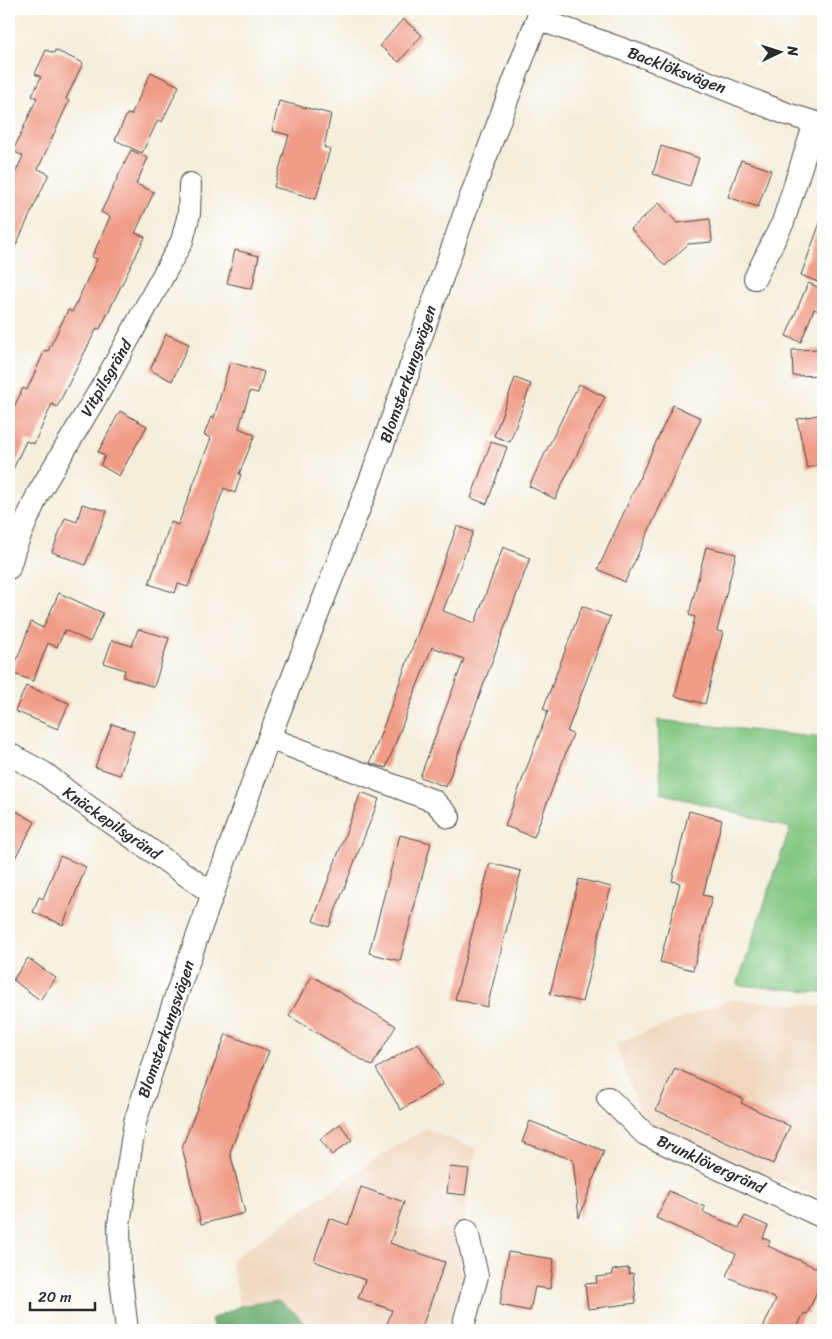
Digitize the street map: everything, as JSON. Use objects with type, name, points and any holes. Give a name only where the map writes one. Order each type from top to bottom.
[{"type":"street","name":"Backlöksvägen","points":[[539,14],[611,46],[650,59],[787,114],[819,124],[783,222],[755,278]]},
{"type":"street","name":"Blomsterkungsvägen","points":[[125,1321],[120,1271],[119,1224],[135,1122],[177,993],[213,894],[270,738],[373,474],[490,142],[539,14]]},
{"type":"street","name":"Vitpilsgränd","points":[[9,568],[15,547],[38,494],[106,380],[182,241],[189,214],[190,184]]},
{"type":"street","points":[[270,738],[434,801],[449,818]]},
{"type":"street","name":"Knäckepilsgränd","points":[[9,754],[44,773],[72,795],[213,894]]},
{"type":"street","name":"Brunklövergränd","points":[[608,1098],[645,1134],[823,1217]]},
{"type":"street","points":[[462,1330],[477,1276],[467,1231]]},
{"type":"shaded area","points":[[730,1000],[823,1006],[823,1199],[644,1124],[616,1044]]},
{"type":"shaded area","points":[[426,1129],[477,1149],[466,1205],[459,1293],[445,1330],[306,1330],[299,1316],[278,1300],[240,1306],[231,1260],[383,1154]]},
{"type":"green space","points":[[658,720],[823,738],[823,992],[737,985],[790,828],[661,793]]},
{"type":"green space","points":[[278,1300],[299,1316],[306,1330],[214,1330],[211,1319],[240,1306]]},
{"type":"building","points":[[403,19],[422,35],[399,62],[380,46]]},
{"type":"building","points":[[46,50],[54,53],[55,50],[83,63],[66,99],[69,101],[38,169],[49,174],[9,260],[9,187],[23,156],[13,151],[37,98],[32,96],[41,77],[35,74]]},
{"type":"building","points":[[151,72],[179,86],[162,122],[158,120],[142,153],[115,140],[127,114],[131,115]]},
{"type":"building","points":[[279,101],[331,114],[324,147],[330,149],[316,199],[274,187],[289,135],[272,131]]},
{"type":"building","points":[[661,146],[699,158],[690,186],[653,174]]},
{"type":"building","points":[[131,150],[148,158],[136,184],[154,192],[135,233],[145,237],[100,329],[97,328],[57,407],[52,404],[34,444],[26,441],[9,478],[9,418],[23,388],[27,390],[45,350],[48,351],[68,310],[72,312],[97,259],[92,257],[110,217],[101,212]]},
{"type":"building","points":[[741,160],[771,170],[758,207],[728,197]]},
{"type":"building","points":[[659,203],[677,223],[710,219],[712,242],[688,244],[665,266],[631,229]]},
{"type":"building","points":[[821,220],[823,220],[823,273],[820,283],[801,275]]},
{"type":"building","points":[[235,250],[259,256],[252,289],[227,283]]},
{"type":"building","points":[[808,283],[823,289],[823,313],[814,309],[801,342],[786,336]]},
{"type":"building","points":[[166,334],[189,344],[172,381],[150,370]]},
{"type":"building","points":[[823,349],[823,375],[793,376],[792,350]]},
{"type":"building","points":[[230,362],[264,372],[258,393],[250,391],[239,428],[255,435],[239,474],[241,474],[235,493],[224,488],[188,587],[178,584],[175,593],[149,584],[171,522],[178,525],[211,438],[204,435],[211,417],[214,418]]},
{"type":"building","points":[[515,378],[531,384],[510,442],[494,436]]},
{"type":"building","points":[[579,384],[605,397],[555,499],[529,486]]},
{"type":"building","points":[[673,405],[701,418],[625,582],[598,569]]},
{"type":"building","points":[[120,411],[147,426],[119,476],[100,465],[105,456],[98,452]]},
{"type":"building","points":[[823,414],[823,464],[807,468],[797,419]]},
{"type":"building","points":[[491,442],[507,447],[487,504],[471,498]]},
{"type":"building","points":[[82,504],[107,511],[85,565],[52,552],[65,518],[77,522]]},
{"type":"building","points":[[457,526],[473,532],[443,611],[475,623],[503,547],[530,558],[446,787],[420,777],[464,659],[432,647],[386,768],[370,763]]},
{"type":"building","points":[[706,547],[736,554],[717,631],[723,632],[705,704],[675,696],[695,617],[689,615]]},
{"type":"building","points":[[59,593],[103,613],[90,642],[65,630],[57,647],[48,643],[33,681],[12,673],[31,622],[43,628]]},
{"type":"building","points":[[582,606],[610,617],[567,732],[573,734],[534,837],[505,826],[548,711],[543,709]]},
{"type":"building","points":[[138,629],[169,638],[154,687],[123,677],[125,670],[104,663],[112,640],[132,646]]},
{"type":"building","points":[[26,686],[69,703],[58,729],[15,711]]},
{"type":"building","points":[[112,724],[134,731],[120,775],[95,767]]},
{"type":"building","points":[[361,792],[379,799],[329,927],[313,921]]},
{"type":"building","points":[[9,807],[35,822],[9,869]]},
{"type":"building","points":[[689,811],[722,820],[703,895],[712,897],[693,970],[660,962],[680,883],[672,881]]},
{"type":"building","points":[[400,835],[431,843],[400,961],[369,953]]},
{"type":"building","points":[[60,856],[86,867],[63,925],[33,912],[39,897],[43,899]]},
{"type":"building","points":[[490,863],[521,871],[487,1007],[455,999]]},
{"type":"building","points":[[579,879],[611,887],[582,1002],[550,994]]},
{"type":"building","points":[[28,958],[56,978],[40,1000],[13,980]]},
{"type":"building","points":[[312,976],[396,1026],[372,1066],[289,1016]]},
{"type":"building","points":[[226,1034],[269,1051],[230,1152],[245,1213],[201,1224],[182,1147]]},
{"type":"building","points":[[418,1043],[443,1084],[401,1110],[376,1069]]},
{"type":"building","points":[[675,1068],[743,1099],[741,1103],[790,1126],[773,1164],[656,1110]]},
{"type":"building","points":[[530,1121],[604,1151],[579,1218],[573,1160],[522,1142]]},
{"type":"building","points":[[340,1124],[352,1140],[332,1155],[320,1139]]},
{"type":"building","points":[[450,1167],[469,1169],[465,1195],[447,1193]]},
{"type":"building","points":[[361,1187],[404,1202],[390,1243],[445,1262],[421,1330],[385,1330],[392,1310],[358,1298],[365,1280],[314,1261],[329,1218],[348,1225]]},
{"type":"building","points":[[669,1191],[705,1207],[703,1212],[739,1228],[745,1216],[768,1226],[763,1238],[770,1241],[768,1246],[823,1271],[823,1278],[807,1314],[804,1313],[796,1330],[762,1330],[776,1299],[726,1276],[736,1254],[656,1218]]},
{"type":"building","points":[[508,1252],[554,1259],[550,1289],[535,1287],[530,1311],[500,1305]]},
{"type":"building","points":[[629,1268],[629,1274],[633,1273],[636,1303],[588,1309],[585,1284],[597,1283],[596,1277],[613,1275],[612,1270]]}]
